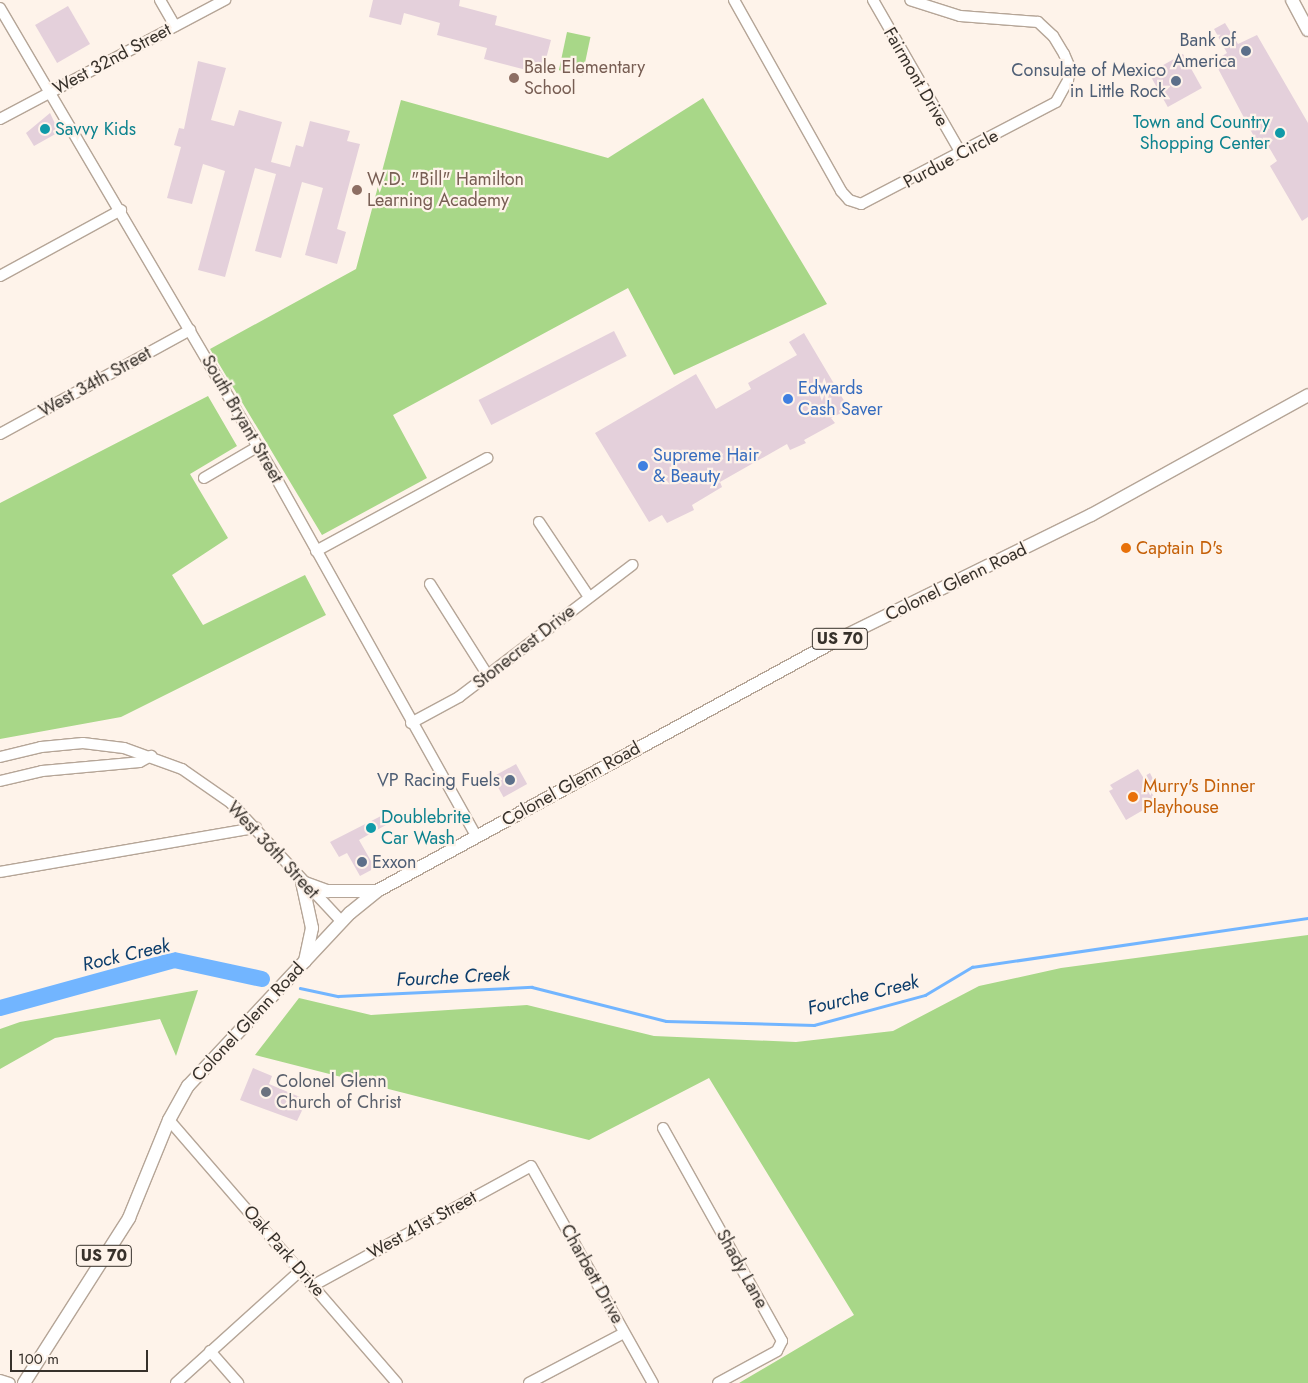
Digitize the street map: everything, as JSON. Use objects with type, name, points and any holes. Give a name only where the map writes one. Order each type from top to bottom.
[{"type":"main road","points":[[1292,0],[1308,30]]},
{"type":"main road","name":"Colonel Glenn Road","points":[[24,1383],[129,1218],[169,1120],[188,1086],[342,922],[377,891],[847,635],[1091,515],[1308,395]]},
{"type":"main road","points":[[302,882],[327,891],[377,891]]},
{"type":"main road","points":[[302,882],[312,928],[305,961]]},
{"type":"street","points":[[160,0],[175,26]]},
{"type":"street","name":"West 32nd Street","points":[[0,119],[225,0]]},
{"type":"street","name":"Purdue Circle","points":[[734,0],[849,200],[867,203],[1056,102],[1066,87],[1070,68],[1053,36],[1038,22],[960,16],[910,0]]},
{"type":"street","name":"Fairmont Drive","points":[[873,0],[961,153]]},
{"type":"street","name":"South Bryant Street","points":[[0,8],[122,210],[258,447],[411,724],[476,836]]},
{"type":"street","points":[[0,276],[122,210]]},
{"type":"street","name":"West 34th Street","points":[[0,434],[190,330]]},
{"type":"street","points":[[204,478],[258,447]]},
{"type":"street","points":[[316,552],[487,458]]},
{"type":"street","points":[[539,522],[589,597]]},
{"type":"street","name":"Stonecrest Drive","points":[[411,724],[459,697],[632,565]]},
{"type":"street","points":[[430,584],[487,674]]},
{"type":"street","name":"West 36th Street","points":[[0,757],[42,746],[82,743],[151,756],[215,790],[256,828],[302,882],[342,922]]},
{"type":"street","points":[[0,781],[42,771],[140,762],[151,756]]},
{"type":"street","points":[[0,872],[256,828]]},
{"type":"street","name":"Oak Park Drive","points":[[169,1120],[398,1383]]},
{"type":"street","name":"Shady Lane","points":[[663,1128],[782,1341],[777,1351],[718,1383]]},
{"type":"street","name":"West 41st Street","points":[[314,1285],[531,1166]]},
{"type":"street","name":"Charbett Drive","points":[[531,1166],[653,1383]]},
{"type":"street","points":[[176,1383],[300,1271]]},
{"type":"street","points":[[529,1383],[624,1333]]},
{"type":"street","points":[[210,1351],[238,1383]]},
{"type":"street","points":[[0,1380],[10,1383]]},
{"type":"green space","points":[[567,32],[590,37],[582,75],[559,70]]},
{"type":"green space","points":[[703,98],[827,304],[674,375],[628,288],[393,415],[427,478],[322,535],[210,349],[356,269],[401,100],[608,158]]},
{"type":"green space","points":[[208,396],[237,446],[190,474],[228,538],[172,575],[203,625],[305,575],[326,615],[121,717],[0,739],[0,503]]},
{"type":"green space","points":[[1308,935],[1308,1383],[739,1383],[854,1315],[709,1078],[589,1140],[255,1055],[299,998],[371,1015],[527,1005],[654,1036],[796,1042],[893,1031],[979,986],[1061,968]]},
{"type":"green space","points":[[198,990],[176,1056],[160,1019],[55,1038],[0,1069],[0,1029],[20,1022]]},
{"type":"building","name":"Bale Elementary School","points":[[373,0],[460,0],[459,6],[497,16],[495,25],[551,40],[542,74],[484,59],[487,48],[437,35],[440,23],[404,13],[401,25],[369,17]]},
{"type":"building","points":[[68,6],[90,44],[57,63],[35,25]]},
{"type":"building","name":"Town and Country Shopping Center","points":[[1225,23],[1238,44],[1257,35],[1308,123],[1308,217],[1302,221],[1270,166],[1277,161],[1267,144],[1260,148],[1214,61],[1227,53],[1214,29]]},
{"type":"building","name":"Consulate of Mexico in Little Rock","points":[[1183,54],[1202,88],[1168,107],[1149,73]]},
{"type":"building","name":"W.D. \"Bill\" Hamilton Learning Academy","points":[[198,61],[226,68],[211,120],[234,126],[239,110],[282,122],[271,162],[290,167],[296,145],[303,147],[310,121],[350,131],[347,141],[360,144],[337,229],[346,232],[337,264],[305,255],[323,188],[302,182],[281,258],[255,251],[276,174],[255,168],[225,277],[198,270],[225,171],[203,164],[192,204],[167,198],[181,147],[174,145],[179,128],[184,129]]},
{"type":"building","name":"Savvy Kids","points":[[50,113],[59,132],[34,146],[26,133]]},
{"type":"building","points":[[614,331],[627,356],[491,425],[479,400]]},
{"type":"building","points":[[804,333],[849,409],[831,418],[835,423],[804,440],[806,443],[790,450],[787,444],[720,482],[722,487],[692,505],[694,510],[667,523],[662,515],[649,522],[595,433],[696,374],[716,409],[751,389],[748,383],[797,355],[789,342]]},
{"type":"building","name":"VP Racing Fuels","points":[[516,764],[527,784],[504,797],[492,777]]},
{"type":"building","name":"Murry's Dinner Playhouse","points":[[1138,769],[1143,777],[1150,773],[1154,781],[1147,785],[1157,802],[1126,820],[1109,791],[1113,789],[1110,785]]},
{"type":"building","points":[[381,816],[386,825],[359,840],[375,868],[360,876],[347,853],[339,857],[330,842]]},
{"type":"building","name":"Colonel Glenn Church of Christ","points":[[253,1068],[272,1076],[269,1084],[307,1100],[297,1121],[240,1100]]},
{"type":"waterway","name":"Fourche Creek","points":[[300,988],[338,996],[532,987],[666,1021],[814,1025],[925,995],[972,967],[1308,918]]},
{"type":"waterway","name":"Rock Creek","points":[[0,1008],[174,960],[262,979]]},
{"type":"place","name":"Bank of America","points":[[1246,51]]},
{"type":"place","name":"Bale Elementary School","points":[[514,78]]},
{"type":"place","name":"Consulate of Mexico in Little Rock","points":[[1176,81]]},
{"type":"place","name":"Savvy Kids","points":[[45,129]]},
{"type":"place","name":"Town and Country Shopping Center","points":[[1280,133]]},
{"type":"place","name":"W.D. \"Bill\" Hamilton Learning Academy","points":[[357,190]]},
{"type":"place","name":"Edwards Cash Saver","points":[[788,399]]},
{"type":"place","name":"Supreme Hair & Beauty","points":[[643,466]]},
{"type":"place","name":"Captain D's","points":[[1126,548]]},
{"type":"place","name":"VP Racing Fuels","points":[[510,780]]},
{"type":"place","name":"Murry's Dinner Playhouse","points":[[1133,797]]},
{"type":"place","name":"Doublebrite Car Wash","points":[[371,828]]},
{"type":"place","name":"Exxon","points":[[362,862]]},
{"type":"place","name":"Colonel Glenn Church of Christ","points":[[266,1092]]}]
